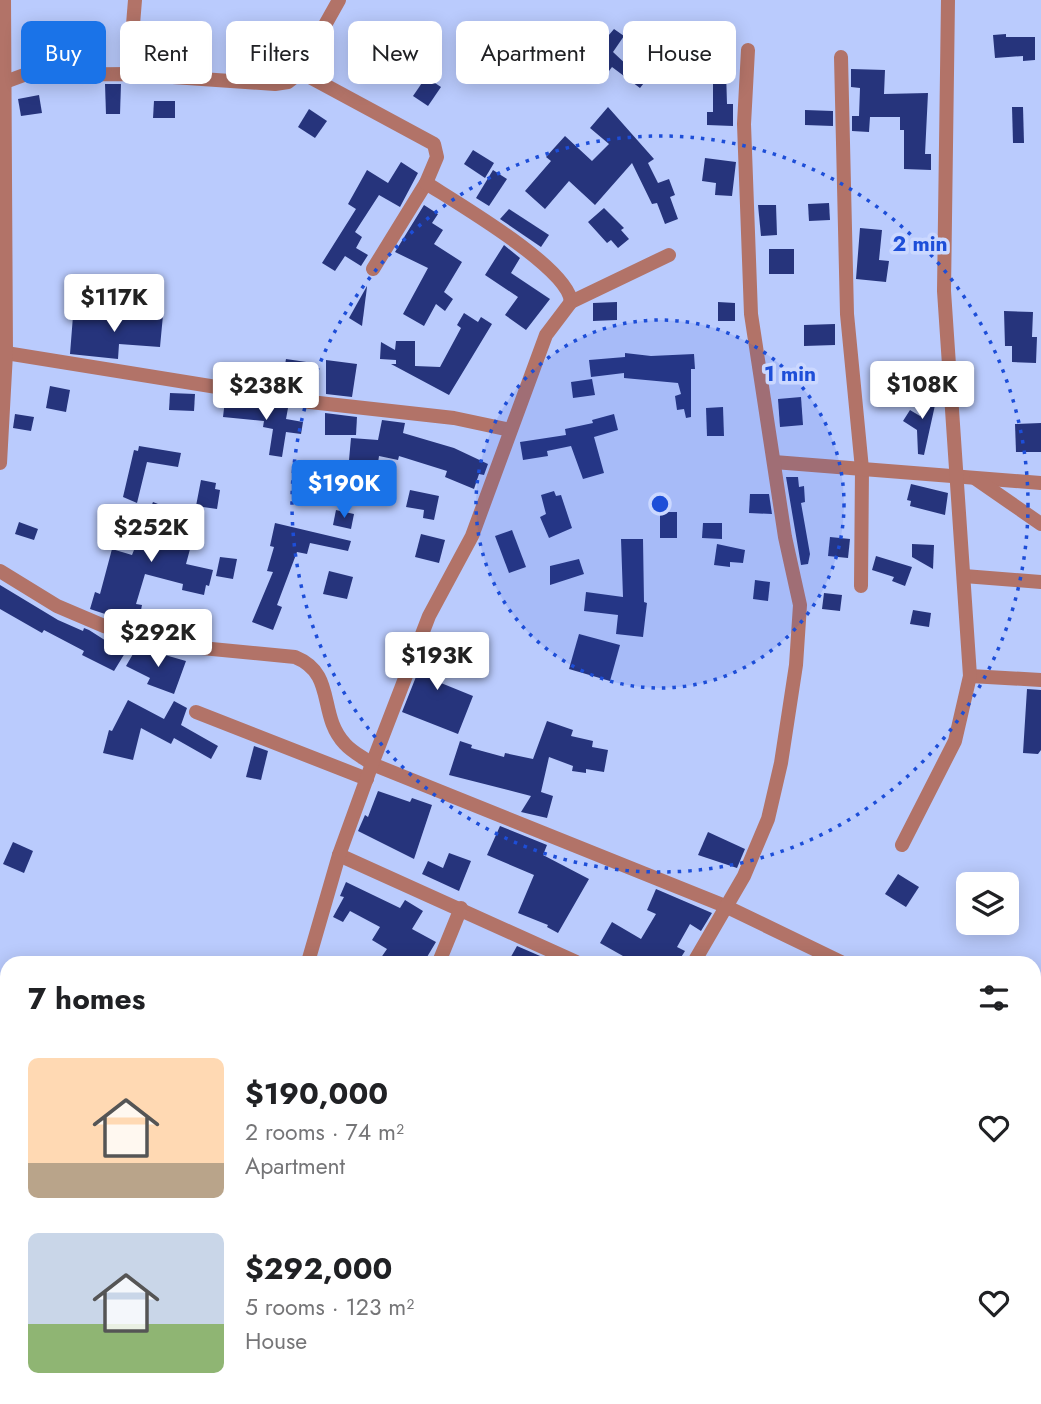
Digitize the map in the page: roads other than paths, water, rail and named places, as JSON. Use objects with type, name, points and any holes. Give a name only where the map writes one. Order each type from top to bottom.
[{"type":"street","points":[[0,463],[2,370],[6,353],[5,82],[2,23],[4,0]]},
{"type":"street","points":[[133,21],[135,0]]},
{"type":"street","points":[[327,21],[339,0]]},
{"type":"street","points":[[902,845],[955,741],[970,676],[944,291],[948,0]]},
{"type":"street","points":[[697,956],[744,876],[768,818],[796,665],[800,605],[785,537],[751,314],[744,124],[748,50]]},
{"type":"street","points":[[841,57],[847,314],[862,469],[861,586]]},
{"type":"street","points":[[5,82],[24,75],[120,74]]},
{"type":"street","points":[[323,84],[434,144],[437,158],[426,183],[373,269]]},
{"type":"street","points":[[426,183],[525,248],[566,285],[571,302]]},
{"type":"street","points":[[310,956],[339,855],[372,764],[429,616],[472,536],[546,335],[571,302],[669,255]]},
{"type":"street","points":[[6,353],[310,402],[454,418],[510,430]]},
{"type":"street","points":[[774,462],[1041,483]]},
{"type":"street","points":[[975,478],[1041,524]]},
{"type":"street","points":[[0,571],[57,606],[104,626],[160,644],[295,657],[310,663],[318,669],[329,716],[345,743],[372,764],[725,906],[829,956]]},
{"type":"street","points":[[964,576],[1041,582]]},
{"type":"street","points":[[970,676],[1041,680]]},
{"type":"street","points":[[196,712],[367,779]]},
{"type":"street","points":[[339,855],[461,908],[557,956]]},
{"type":"street","points":[[441,956],[461,908]]}]
